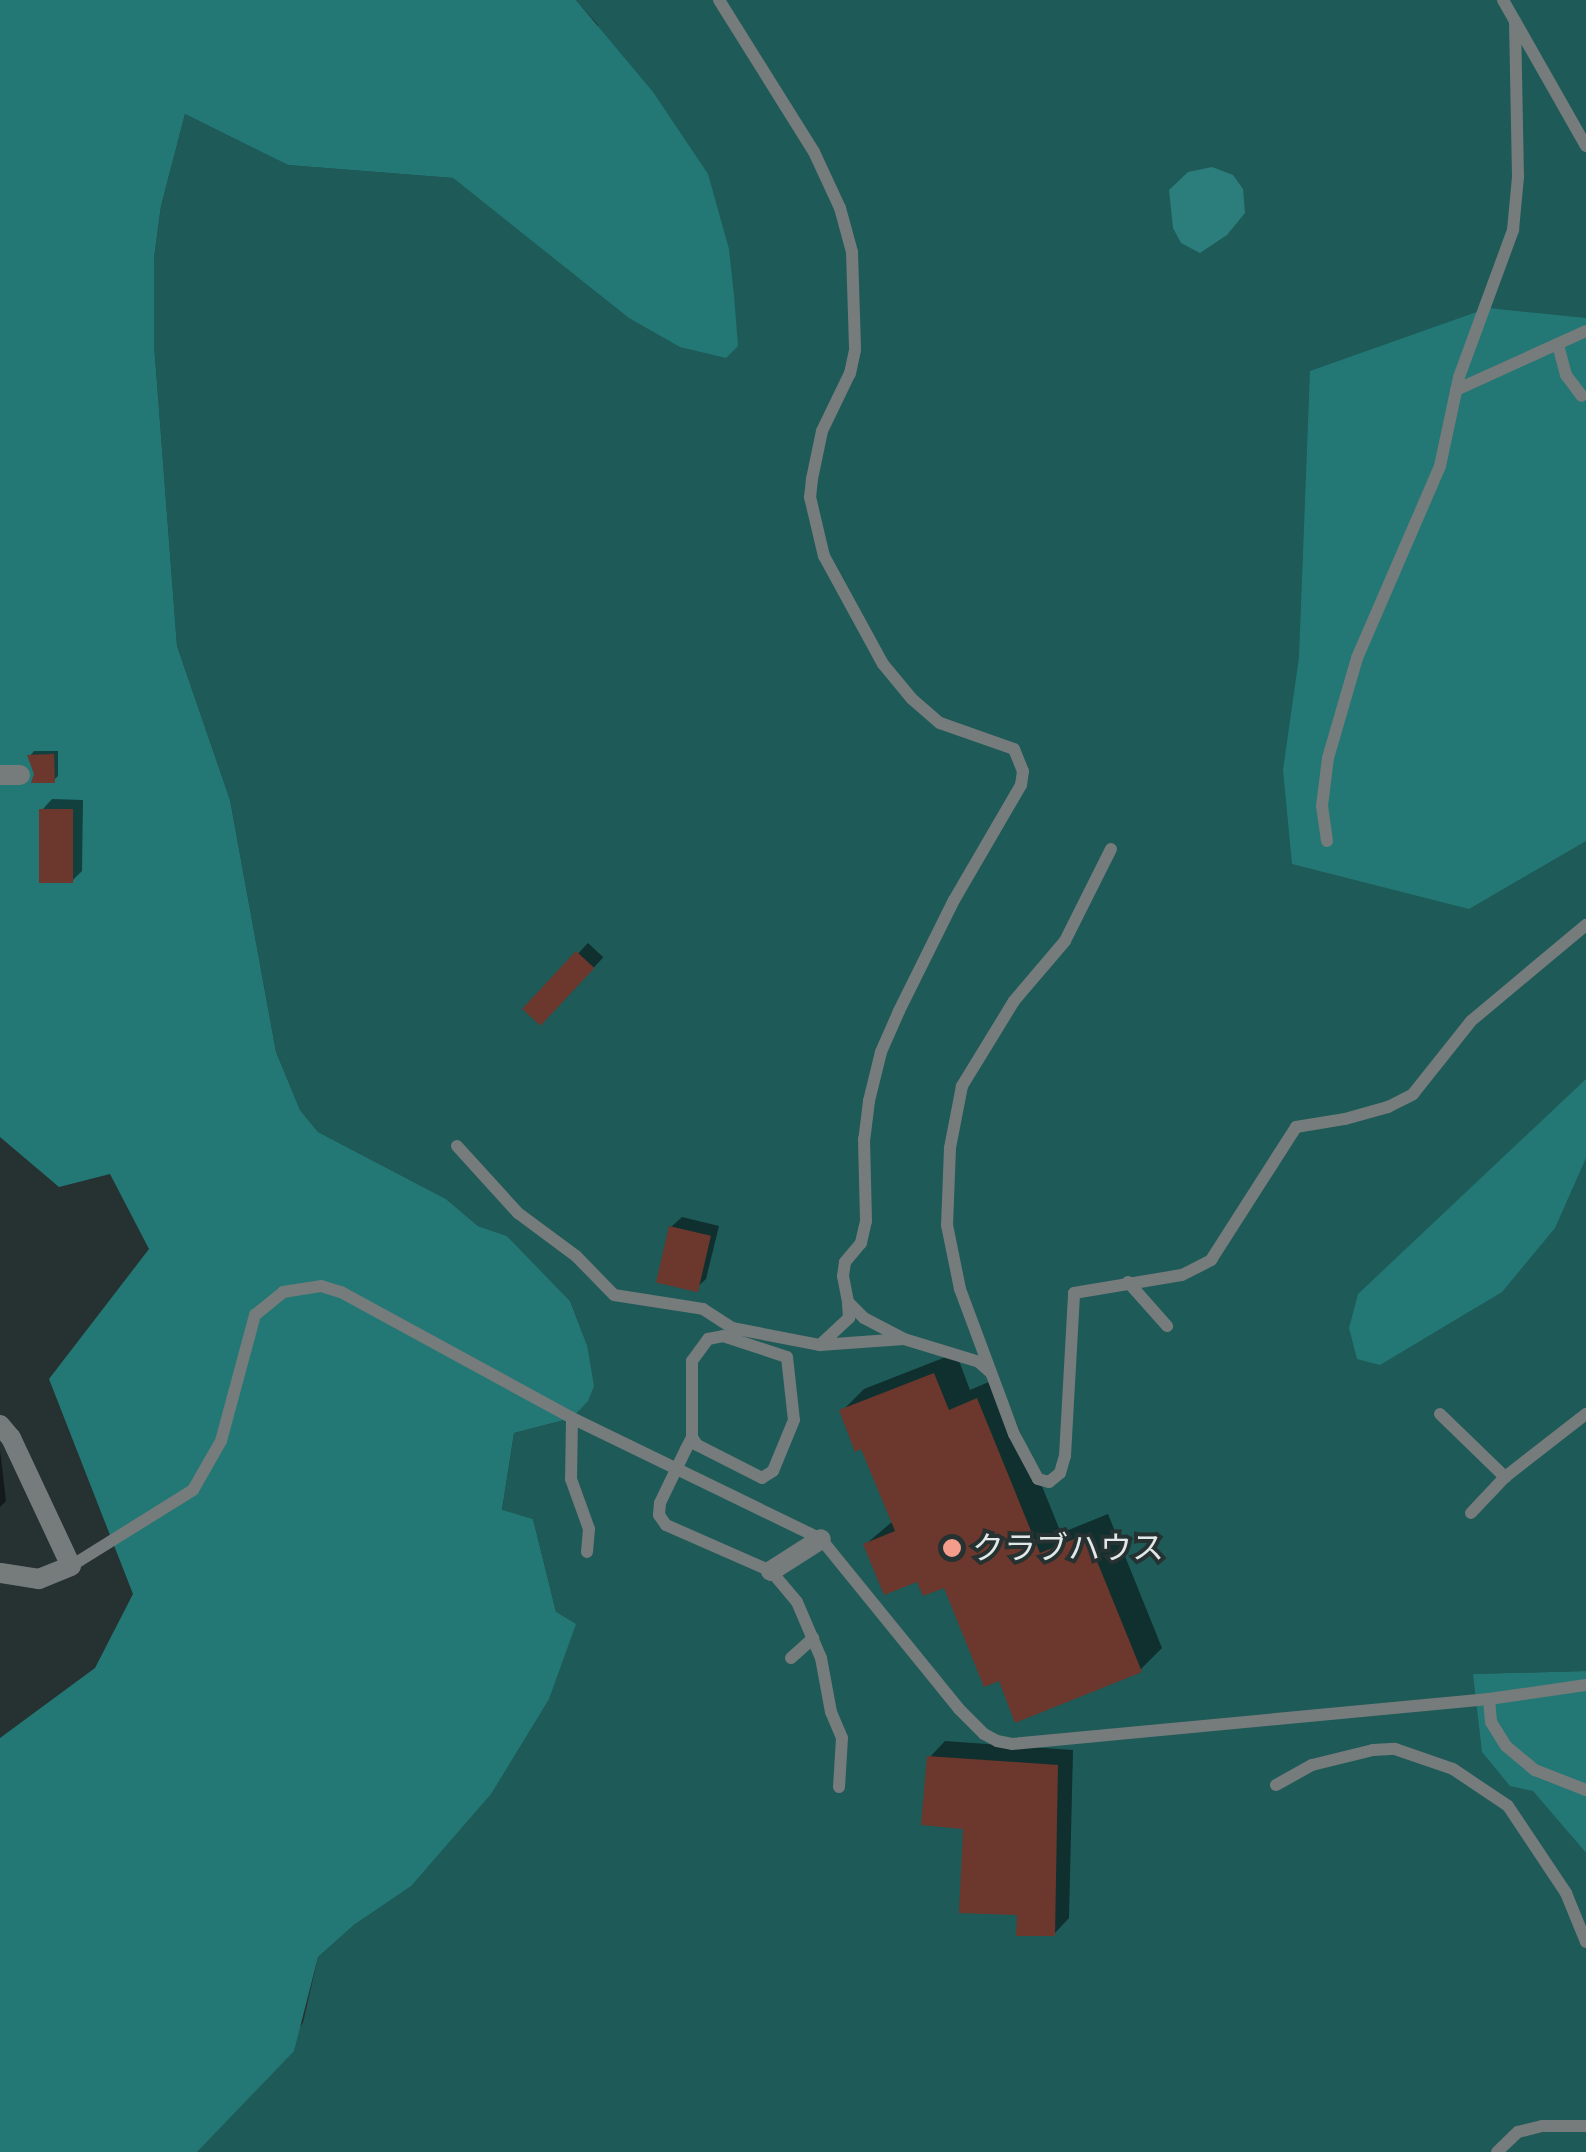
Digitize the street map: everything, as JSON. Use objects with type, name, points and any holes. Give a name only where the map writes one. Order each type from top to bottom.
[{"type":"street","points":[[0,1425],[11,1438],[71,1566],[39,1579],[0,1573]]},
{"type":"street","points":[[771,1570],[821,1539]]},
{"type":"lane","points":[[719,0],[814,152],[840,208],[852,252],[855,350],[850,373],[822,431],[810,497],[824,556],[883,664],[912,699],[940,723],[1014,750],[1023,772],[1021,785],[954,900],[881,1052],[864,1138],[866,1221],[861,1243],[845,1262],[843,1276],[849,1318],[820,1345]]},
{"type":"lane","points":[[1503,0],[1586,146]]},
{"type":"lane","points":[[1328,841],[1322,806],[1332,742],[1357,658],[1440,466],[1456,390],[1513,230],[1518,177],[1515,21]]},
{"type":"lane","points":[[1456,390],[1586,331]]},
{"type":"lane","points":[[1558,346],[1566,375],[1582,396]]},
{"type":"lane","points":[[1111,850],[1065,941],[1014,1001],[978,1057],[962,1086],[954,1118],[948,1242],[989,1371],[1038,1479],[1049,1482],[1060,1473],[1065,1456],[1074,1293],[1182,1274],[1211,1260],[1296,1126],[1374,1111],[1414,1094],[1471,1021],[1586,925]]},
{"type":"lane","points":[[458,1146],[518,1213],[576,1256],[614,1295],[703,1309],[732,1328],[820,1345],[904,1340]]},
{"type":"lane","points":[[1128,1282],[1167,1326]]},
{"type":"lane","points":[[71,1566],[192,1490],[221,1441],[256,1315],[283,1292],[321,1286],[341,1292],[572,1418],[821,1539],[959,1709],[984,1734],[1012,1744],[1489,1699],[1586,1685]]},
{"type":"lane","points":[[848,1302],[864,1318],[904,1340],[979,1362],[989,1371]]},
{"type":"lane","points":[[689,1443],[762,1478],[773,1472],[794,1420],[787,1357],[723,1336],[708,1339],[692,1361],[689,1443],[660,1503],[659,1515],[666,1525],[771,1570],[797,1602],[842,1738],[839,1787]]},
{"type":"lane","points":[[1440,1414],[1506,1477]]},
{"type":"lane","points":[[1472,1513],[1506,1477],[1586,1414]]},
{"type":"lane","points":[[572,1418],[570,1479],[589,1529],[587,1552]]},
{"type":"lane","points":[[791,1658],[812,1638]]},
{"type":"lane","points":[[1489,1699],[1491,1722],[1506,1746],[1535,1770],[1586,1790]]},
{"type":"lane","points":[[1276,1784],[1312,1766],[1374,1750],[1395,1750],[1453,1769],[1508,1806],[1566,1894],[1586,1942]]},
{"type":"lane","points":[[1498,2152],[1518,2132],[1542,2126],[1586,2126]]},
{"type":"shaded area","points":[[0,0],[576,0],[653,92],[708,174],[729,249],[734,296],[738,346],[726,358],[680,347],[629,318],[453,178],[288,165],[185,114],[161,206],[154,258],[154,344],[177,646],[230,800],[276,1052],[300,1110],[318,1132],[446,1199],[478,1226],[507,1236],[570,1301],[587,1345],[594,1386],[588,1401],[572,1418],[514,1433],[502,1510],[533,1519],[556,1612],[576,1624],[549,1699],[491,1794],[411,1886],[355,1924],[318,1957],[294,2051],[197,2152],[0,2152],[0,1738],[95,1668],[133,1594],[49,1379],[149,1249],[110,1174],[59,1187],[0,1137]]},
{"type":"shaded area","points":[[576,0],[1586,0],[1586,1671],[1474,1674],[1533,1790],[1586,1853],[1586,2152],[197,2152],[303,2023],[318,1957],[355,1924],[556,1612],[533,1519],[502,1511],[514,1433],[572,1418],[587,1345],[570,1301],[507,1236],[478,1226],[446,1199],[318,1132],[300,1110],[276,1052],[230,800],[177,646],[154,344],[154,258],[161,206],[185,114],[288,165],[453,178],[539,245],[598,25]]},
{"type":"shaded area","points":[[1212,167],[1233,175],[1243,189],[1245,213],[1227,235],[1200,253],[1181,243],[1173,228],[1169,190],[1188,172]]},
{"type":"shaded area","points":[[1488,308],[1586,318],[1586,841],[1469,909],[1292,864],[1283,770],[1299,657],[1310,371]]},
{"type":"shaded area","points":[[1586,1079],[1586,1158],[1555,1228],[1502,1292],[1380,1365],[1357,1359],[1349,1328],[1358,1294]]},
{"type":"shaded area","points":[[1586,1671],[1586,1853],[1533,1791],[1510,1786],[1482,1752],[1473,1674]]},
{"type":"building","points":[[54,754],[55,783],[31,783],[34,774],[27,755]]},
{"type":"building","points":[[39,809],[73,809],[73,883],[39,883]]},
{"type":"building","points":[[576,951],[594,968],[540,1026],[522,1009]]},
{"type":"building","points":[[669,1226],[711,1236],[698,1292],[656,1283]]},
{"type":"building","name":"クラブハウス","points":[[934,1373],[949,1410],[977,1398],[1040,1553],[1086,1534],[1142,1672],[1015,1723],[999,1681],[984,1687],[944,1588],[923,1596],[917,1582],[884,1595],[863,1544],[895,1531],[861,1449],[855,1452],[839,1410]]},
{"type":"building","points":[[927,1756],[1058,1765],[1055,1936],[1016,1936],[1017,1915],[959,1913],[963,1829],[921,1825]]},
{"type":"place","name":"クラブハウス","points":[[952,1548]]}]
